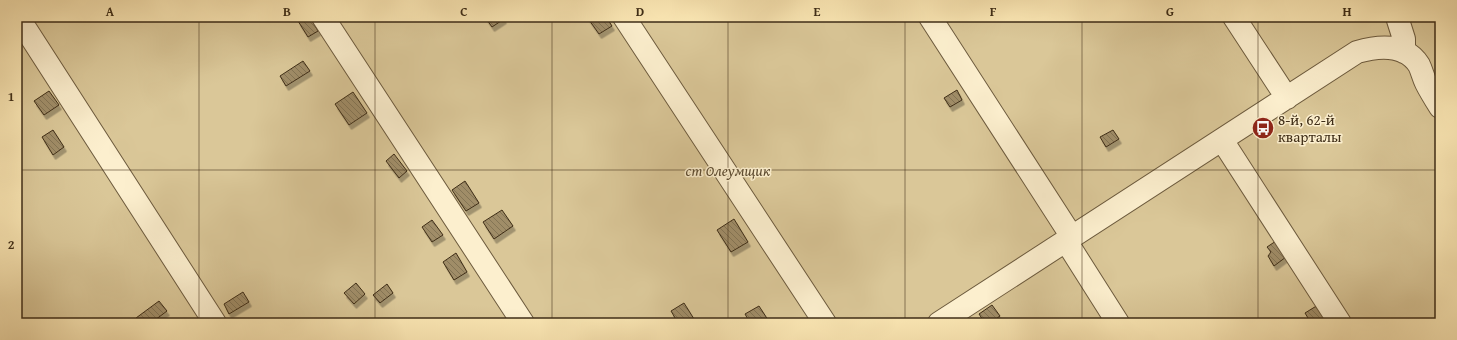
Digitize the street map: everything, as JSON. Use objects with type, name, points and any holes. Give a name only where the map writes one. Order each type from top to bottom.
[{"type":"lane","points":[[18,17],[215,323]]},
{"type":"lane","points":[[323,17],[523,323]]},
{"type":"lane","points":[[624,17],[825,323]]},
{"type":"lane","points":[[930,17],[1069,239],[1118,323]]},
{"type":"lane","points":[[1234,17],[1288,98]]},
{"type":"lane","points":[[1397,17],[1404,39],[1404,52]]},
{"type":"lane","points":[[939,323],[1357,52],[1376,47],[1395,48],[1412,57],[1418,65],[1426,83],[1440,107]]},
{"type":"lane","points":[[1222,140],[1340,323]]},
{"type":"green space","name":"ст Олеумщик","points":[[17,17],[1440,17],[1440,323],[17,323]]},
{"type":"building","points":[[304,17],[310,17],[318,31],[308,37],[298,21]]},
{"type":"building","points":[[485,17],[503,17],[504,19],[492,27]]},
{"type":"building","points":[[587,17],[606,17],[612,26],[599,34]]},
{"type":"building","points":[[303,61],[310,71],[286,86],[280,76]]},
{"type":"building","points":[[957,90],[962,100],[950,107],[944,98]]},
{"type":"building","points":[[49,91],[59,105],[44,115],[34,101]]},
{"type":"building","points":[[353,92],[367,113],[349,125],[335,104]]},
{"type":"building","points":[[53,130],[64,147],[53,155],[42,137]]},
{"type":"building","points":[[1113,130],[1119,139],[1106,147],[1100,137]]},
{"type":"building","points":[[394,154],[407,171],[399,178],[386,161]]},
{"type":"building","points":[[465,181],[479,203],[466,211],[452,190]]},
{"type":"building","points":[[502,210],[513,226],[494,239],[483,222]]},
{"type":"building","points":[[734,219],[748,242],[731,252],[717,230]]},
{"type":"building","points":[[432,220],[443,235],[432,242],[422,227]]},
{"type":"building","points":[[1276,241],[1286,257],[1274,266],[1268,256],[1271,252],[1267,247]]},
{"type":"building","points":[[456,253],[467,272],[454,280],[443,262]]},
{"type":"building","points":[[356,283],[365,294],[354,304],[344,293]]},
{"type":"building","points":[[387,284],[393,293],[380,303],[373,295]]},
{"type":"building","points":[[243,292],[249,302],[229,314],[224,304]]},
{"type":"building","points":[[159,301],[167,311],[151,323],[141,323],[136,318]]},
{"type":"building","points":[[684,303],[694,319],[687,323],[678,323],[671,311]]},
{"type":"building","points":[[992,305],[1000,316],[990,323],[985,323],[979,314]]},
{"type":"building","points":[[1318,305],[1330,323],[1311,323],[1305,313]]},
{"type":"building","points":[[759,306],[770,323],[750,323],[745,314]]},
{"type":"place","name":"8-й, 62-й кварталы","points":[[1263,128]]}]
